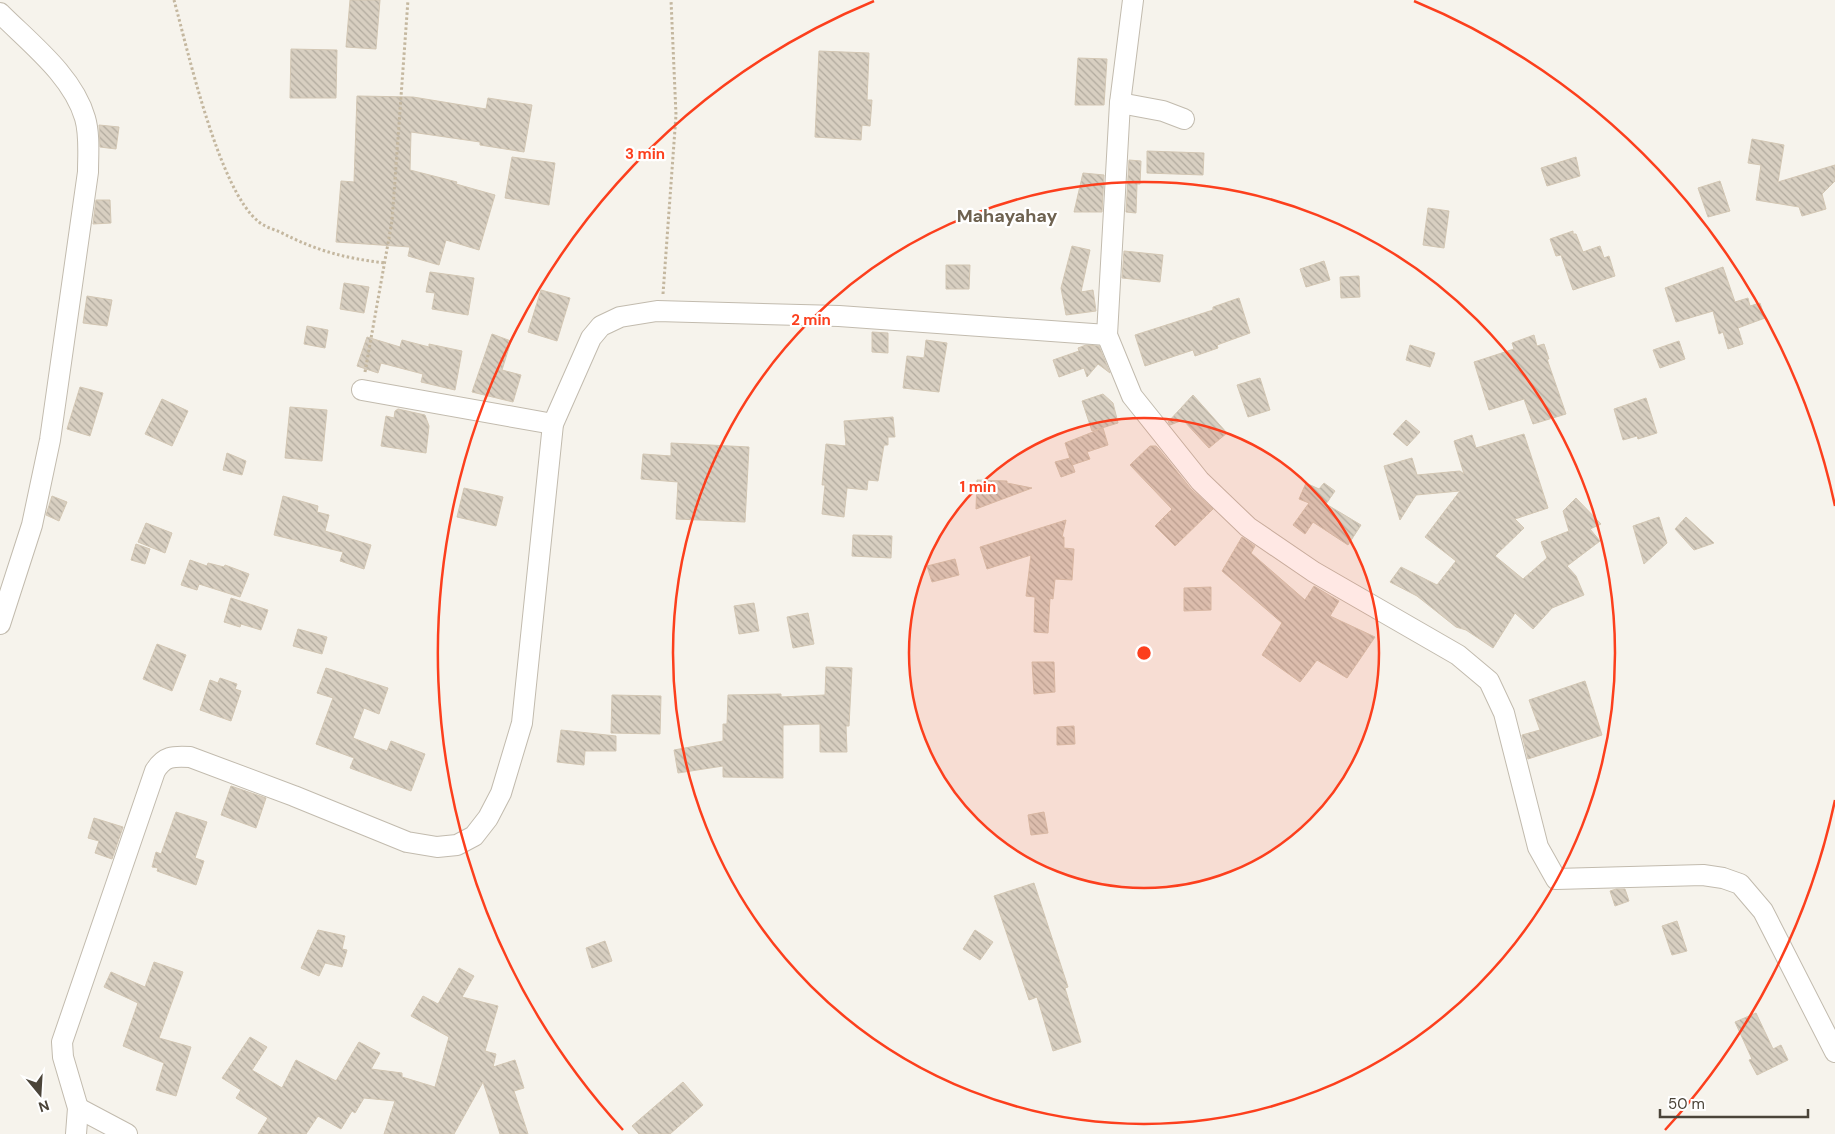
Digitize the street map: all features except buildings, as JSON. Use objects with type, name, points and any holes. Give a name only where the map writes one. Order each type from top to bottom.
[{"type":"street","points":[[1133,0],[1120,103],[1107,335],[1132,396],[1200,481],[1248,527],[1314,572],[1458,655],[1488,681],[1504,712],[1538,847],[1556,878],[1702,875],[1723,878],[1740,884],[1763,911],[1835,1052]]},
{"type":"street","points":[[0,14],[51,66],[78,101],[87,129],[88,172],[50,440],[32,525],[0,624]]},
{"type":"street","points":[[1120,103],[1163,111],[1184,119]]},
{"type":"street","points":[[76,1134],[78,1108],[63,1057],[62,1042],[155,771],[161,761],[176,756],[190,757],[294,796],[407,842],[437,847],[457,845],[474,836],[488,818],[501,793],[522,723],[553,424],[591,338],[601,326],[620,317],[657,311],[839,316],[1107,335]]},
{"type":"street","points":[[362,390],[553,424]]},
{"type":"street","points":[[78,1108],[127,1134]]},
{"type":"path","points":[[174,0],[217,149],[238,198],[259,222],[298,242],[340,257],[385,264]]},
{"type":"path","points":[[362,390],[392,221],[408,0]]},
{"type":"path","points":[[657,311],[663,299],[676,115],[671,0]]},
{"type":"district","name":"Mahayahay","points":[[1007,216]]}]
